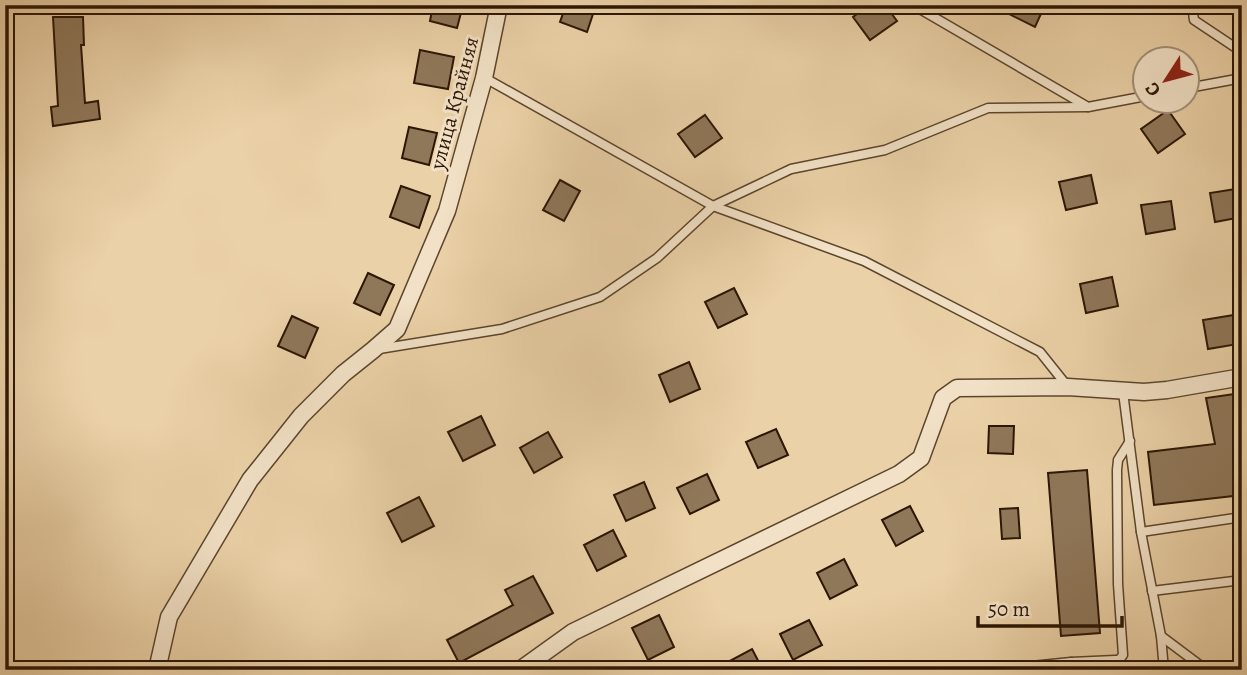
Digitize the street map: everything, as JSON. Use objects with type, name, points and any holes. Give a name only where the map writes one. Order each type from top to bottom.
[{"type":"street","name":"улица Крайняя","points":[[157,670],[170,617],[250,480],[301,416],[343,373],[397,329],[447,211],[484,78],[499,5]]},
{"type":"street","points":[[520,670],[573,632],[900,474],[921,458],[943,398],[957,388],[1068,387],[1144,392],[1242,377]]},
{"type":"lane","points":[[913,5],[1088,107]]},
{"type":"lane","points":[[1192,5],[1194,20],[1242,52]]},
{"type":"lane","points":[[484,78],[713,206],[864,261],[1040,352],[1068,387]]},
{"type":"lane","points":[[1202,85],[1242,78]]},
{"type":"lane","points":[[373,350],[502,329],[600,298],[657,258],[713,206],[791,169],[885,150],[988,108],[1088,107],[1132,99]]},
{"type":"lane","points":[[1124,392],[1141,532],[1161,636],[1164,670]]},
{"type":"lane","points":[[992,670],[1071,666],[1119,660],[1123,655],[1118,584],[1117,470],[1118,460],[1130,441]]},
{"type":"lane","points":[[1141,532],[1242,517]]},
{"type":"lane","points":[[1152,592],[1242,580]]},
{"type":"lane","points":[[1161,636],[1205,670]]},
{"type":"building","points":[[433,5],[463,5],[457,28],[430,21]]},
{"type":"building","points":[[566,5],[596,5],[587,32],[560,22]]},
{"type":"building","points":[[869,5],[885,5],[897,21],[870,40],[853,17]]},
{"type":"building","points":[[991,5],[1045,5],[1035,27]]},
{"type":"building","points":[[53,17],[83,17],[84,45],[81,45],[85,103],[98,101],[100,119],[53,126],[51,107],[58,106]]},
{"type":"building","points":[[420,50],[454,57],[448,89],[414,83]]},
{"type":"building","points":[[705,115],[722,138],[695,157],[678,134]]},
{"type":"building","points":[[1159,116],[1172,116],[1185,134],[1158,153],[1141,129]]},
{"type":"building","points":[[409,127],[437,133],[429,165],[402,158]]},
{"type":"building","points":[[1091,175],[1097,203],[1066,210],[1059,182]]},
{"type":"building","points":[[560,180],[580,191],[564,221],[543,210]]},
{"type":"building","points":[[401,186],[430,196],[419,228],[390,217]]},
{"type":"building","points":[[1242,188],[1242,217],[1215,222],[1210,193]]},
{"type":"building","points":[[1171,201],[1175,229],[1146,234],[1141,205]]},
{"type":"building","points":[[368,273],[394,285],[380,315],[354,303]]},
{"type":"building","points":[[1112,277],[1118,306],[1086,313],[1080,284]]},
{"type":"building","points":[[734,288],[747,314],[718,328],[705,302]]},
{"type":"building","points":[[1234,315],[1238,344],[1208,349],[1203,320]]},
{"type":"building","points":[[292,316],[318,328],[305,358],[278,346]]},
{"type":"building","points":[[689,362],[700,389],[670,402],[659,375]]},
{"type":"building","points":[[1242,393],[1242,495],[1154,505],[1148,452],[1215,444],[1206,398]]},
{"type":"building","points":[[481,416],[495,445],[463,461],[448,432]]},
{"type":"building","points":[[989,426],[1014,426],[1013,454],[988,453]]},
{"type":"building","points":[[776,429],[788,455],[758,468],[746,442]]},
{"type":"building","points":[[548,432],[562,457],[534,473],[520,448]]},
{"type":"building","points":[[1087,470],[1100,633],[1061,636],[1048,473]]},
{"type":"building","points":[[707,474],[719,500],[690,514],[677,488]]},
{"type":"building","points":[[644,482],[655,508],[626,521],[614,495]]},
{"type":"building","points":[[419,497],[434,526],[402,542],[387,513]]},
{"type":"building","points":[[910,506],[923,531],[896,546],[882,520]]},
{"type":"building","points":[[1018,508],[1020,538],[1002,539],[1000,509]]},
{"type":"building","points":[[613,530],[626,556],[597,571],[584,545]]},
{"type":"building","points":[[844,559],[857,585],[830,599],[817,573]]},
{"type":"building","points":[[533,576],[553,613],[459,663],[447,640],[513,605],[505,590]]},
{"type":"building","points":[[659,615],[674,647],[648,660],[632,628]]},
{"type":"building","points":[[809,620],[822,645],[793,660],[780,634]]},
{"type":"building","points":[[752,649],[763,670],[713,670]]}]
